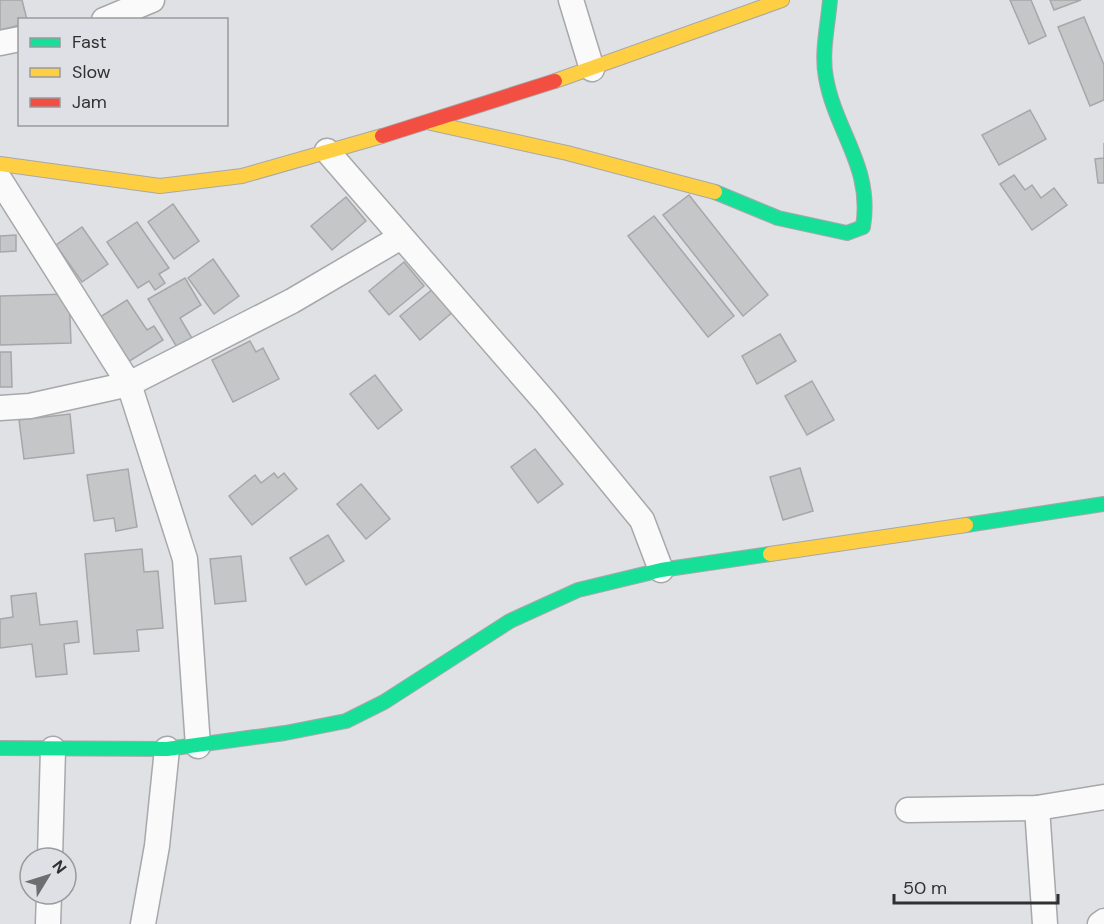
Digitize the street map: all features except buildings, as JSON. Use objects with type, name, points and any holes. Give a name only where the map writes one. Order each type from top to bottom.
[{"type":"street","points":[[109,18],[152,0]]},
{"type":"street","points":[[571,0],[591,69]]},
{"type":"street","points":[[0,164],[160,186],[243,176],[429,123],[591,69],[782,0]]},
{"type":"street","points":[[429,123],[567,153],[699,186],[778,218],[847,233],[863,227],[868,209],[862,170],[836,111],[826,76],[830,0]]},
{"type":"street","points":[[0,44],[18,40]]},
{"type":"street","points":[[327,151],[547,404],[642,520],[661,570]]},
{"type":"street","points":[[0,180],[129,384],[184,559],[198,746]]},
{"type":"street","points":[[0,408],[30,406],[129,384],[292,302],[401,237]]},
{"type":"street","points":[[0,748],[167,749],[198,746],[346,721],[384,702],[510,621],[578,590],[661,570],[1104,504]]},
{"type":"street","points":[[50,846],[53,749]]},
{"type":"street","points":[[143,924],[157,846],[167,749]]},
{"type":"street","points":[[908,810],[1037,808],[1104,797]]},
{"type":"street","points":[[1037,808],[1045,924]]},
{"type":"street","points":[[48,924],[49,906]]},
{"type":"street","points":[[1100,924],[1104,921]]},
{"type":"traffic: fast","points":[[715,192],[778,218],[847,233],[863,227],[865,206],[863,186],[852,151],[837,116],[826,78],[825,49],[830,0]]},
{"type":"traffic: fast","points":[[966,525],[1104,504]]},
{"type":"traffic: fast","points":[[0,748],[167,749],[285,733],[346,721],[384,702],[510,621],[578,590],[661,570],[770,554]]},
{"type":"traffic: slow","points":[[555,81],[782,0]]},
{"type":"traffic: slow","points":[[431,123],[567,153],[715,192]]},
{"type":"traffic: slow","points":[[0,164],[160,186],[242,176],[382,136]]},
{"type":"traffic: slow","points":[[770,554],[966,525]]},
{"type":"traffic: jam","points":[[382,136],[555,81]]}]
